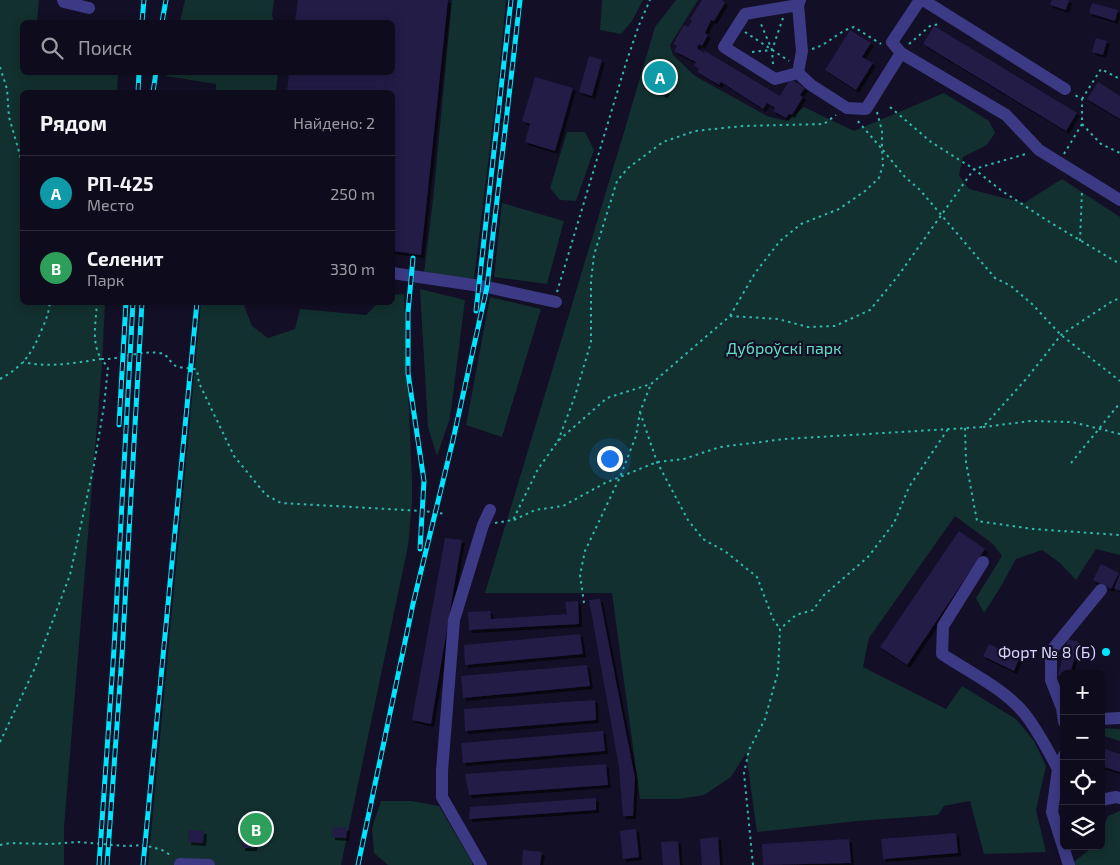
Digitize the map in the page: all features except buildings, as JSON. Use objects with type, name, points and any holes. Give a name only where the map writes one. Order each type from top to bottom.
[{"type":"street","points":[[63,0],[64,2],[89,8]]},
{"type":"street","points":[[1065,89],[921,0],[887,43],[1006,115],[1039,150],[1120,200]]},
{"type":"street","points":[[795,4],[802,51],[798,70],[775,79],[724,47],[745,14],[795,4]]},
{"type":"street","points":[[798,70],[812,85],[847,108],[866,109],[903,51]]},
{"type":"street","points":[[395,273],[487,287],[555,302]]},
{"type":"street","points":[[481,865],[442,797],[442,771],[454,620],[483,525],[490,510]]},
{"type":"street","points":[[983,562],[943,626],[942,654],[1000,691],[1023,712],[1048,749],[1058,769]]},
{"type":"street","points":[[1063,715],[1051,680],[1051,651],[1101,590]]},
{"type":"street","points":[[1105,719],[1120,718]]},
{"type":"street","points":[[1062,760],[1058,769],[1058,811],[1069,865]]},
{"type":"street","points":[[1105,799],[1120,798]]},
{"type":"street","points":[[180,864],[209,865]]},
{"type":"path","points":[[555,302],[626,63],[638,25],[650,0]]},
{"type":"path","points":[[772,50],[795,4]]},
{"type":"path","points":[[756,12],[772,50],[775,79]]},
{"type":"path","points":[[903,51],[930,26],[957,21]]},
{"type":"path","points":[[737,26],[798,70]]},
{"type":"path","points":[[802,51],[820,47],[846,29],[854,27],[887,43]]},
{"type":"path","points":[[0,67],[7,89],[9,117],[20,155]]},
{"type":"path","points":[[1062,158],[1082,124],[1082,100],[1101,69],[1120,79]]},
{"type":"path","points":[[1065,89],[1082,100]]},
{"type":"path","points":[[513,520],[538,469],[558,441],[607,398],[651,384],[730,316],[755,273],[780,240],[801,224],[839,209],[865,191],[879,178],[883,165],[882,131],[873,98]]},
{"type":"path","points":[[890,107],[931,142],[974,169],[1010,196],[1120,264]]},
{"type":"path","points":[[558,441],[575,396],[591,342],[591,280],[594,255],[617,181],[628,168],[663,142],[695,131],[743,126],[824,124],[847,108],[905,177],[920,190],[995,278],[1011,286],[1032,304],[1061,335],[1120,381]]},
{"type":"path","points":[[1082,124],[1102,144],[1120,154]]},
{"type":"path","points":[[730,316],[778,318],[808,327],[835,326],[870,310],[898,276],[974,169],[1039,150]]},
{"type":"path","points":[[1080,241],[1083,178]]},
{"type":"path","points":[[983,427],[1027,378],[1061,335],[1110,302],[1120,298]]},
{"type":"path","points":[[0,379],[23,362],[33,350],[50,310],[50,305]]},
{"type":"path","points":[[0,742],[34,670],[70,575],[94,465],[104,406],[108,367],[96,351],[94,338],[97,305]]},
{"type":"path","points":[[23,362],[37,365],[66,365],[101,359],[112,360],[123,356],[157,352],[165,354],[179,367],[196,370],[199,383],[234,456],[266,495],[281,503],[446,514]]},
{"type":"path","points":[[584,603],[580,575],[585,552],[620,478],[636,436],[640,412],[651,384]]},
{"type":"path","points":[[1071,463],[1120,403]]},
{"type":"path","points":[[640,412],[657,462],[688,520],[703,539],[726,552],[757,577],[780,629],[778,672],[765,719],[749,750],[744,773],[753,865]]},
{"type":"path","points":[[483,525],[513,520],[535,510],[563,506],[604,484],[657,462],[684,460],[720,448],[785,439],[983,427],[1031,421],[1072,422],[1120,434]]},
{"type":"path","points":[[966,428],[966,462],[977,521],[1033,529],[1120,535]]},
{"type":"path","points":[[780,629],[796,615],[813,610],[824,595],[868,557],[894,523],[909,488],[948,429]]},
{"type":"path","points":[[0,845],[10,843],[50,844],[78,842],[126,846],[144,845],[162,850],[180,864]]},
{"type":"green space","points":[[0,0],[39,0],[37,20],[20,20],[20,75],[118,75],[117,90],[20,90],[20,305],[105,305],[102,364],[64,827],[64,865],[0,865]]},
{"type":"green space","points":[[185,0],[274,0],[272,15],[273,20],[180,20]]},
{"type":"green space","points":[[452,0],[506,0],[474,279],[424,273],[433,200]]},
{"type":"green space","points":[[602,0],[643,0],[632,21],[621,34],[600,30]]},
{"type":"green space","name":"Дуброўскі парк","points":[[676,0],[698,0],[670,45],[673,55],[695,76],[767,116],[786,121],[804,107],[854,131],[944,93],[989,121],[995,133],[987,145],[963,157],[959,175],[969,189],[1024,203],[1062,179],[1120,217],[1120,555],[1096,549],[1076,580],[1060,563],[1042,550],[1016,559],[984,613],[976,598],[1002,556],[993,544],[955,516],[869,638],[863,667],[946,709],[962,686],[1016,719],[1034,741],[1046,766],[1036,810],[1046,852],[984,854],[970,801],[944,806],[938,815],[857,821],[757,832],[746,753],[731,777],[704,795],[679,799],[640,799],[612,593],[485,593],[655,27]]},
{"type":"green space","points":[[278,75],[276,90],[216,90],[216,84],[166,76]]},
{"type":"green space","points":[[567,132],[585,132],[594,150],[576,201],[560,200],[550,188]]},
{"type":"green space","points":[[502,203],[564,221],[547,284],[494,277]]},
{"type":"green space","points":[[420,289],[465,300],[450,418],[437,456],[428,427]]},
{"type":"green space","points":[[404,294],[412,481],[408,546],[341,865],[148,865],[201,305],[244,305],[252,326],[268,338],[295,329],[300,309],[366,315],[376,305],[395,305],[395,295]]},
{"type":"green space","points":[[490,297],[541,309],[502,437],[466,425]]},
{"type":"green space","points":[[1105,728],[1120,729],[1120,741],[1105,736]]},
{"type":"green space","points":[[381,801],[411,801],[439,806],[472,865],[388,865],[374,853],[372,828]]},
{"type":"green space","points":[[1120,811],[1120,865],[1070,865],[1089,850],[1105,850],[1105,824],[1108,816]]},
{"type":"railway","points":[[142,20],[144,0]]},
{"type":"railway","points":[[162,20],[166,0]]},
{"type":"railway","points":[[476,311],[511,0]]},
{"type":"railway","points":[[358,865],[413,604],[453,440],[487,287],[520,0]]},
{"type":"railway","points":[[138,90],[139,75]]},
{"type":"railway","points":[[153,90],[156,75]]},
{"type":"railway","points":[[413,258],[408,312],[408,373],[424,481],[420,549]]},
{"type":"railway","points":[[119,425],[126,305]]},
{"type":"railway","points":[[99,865],[114,649],[133,305]]},
{"type":"railway","points":[[107,865],[122,655],[142,305]]},
{"type":"railway","points":[[143,865],[197,305]]},
{"type":"place","name":"РП-425","points":[[660,77]]},
{"type":"place","name":"Форт № 8 (Б)","points":[[1106,652]]},
{"type":"place","name":"Селенит","points":[[256,829]]}]
